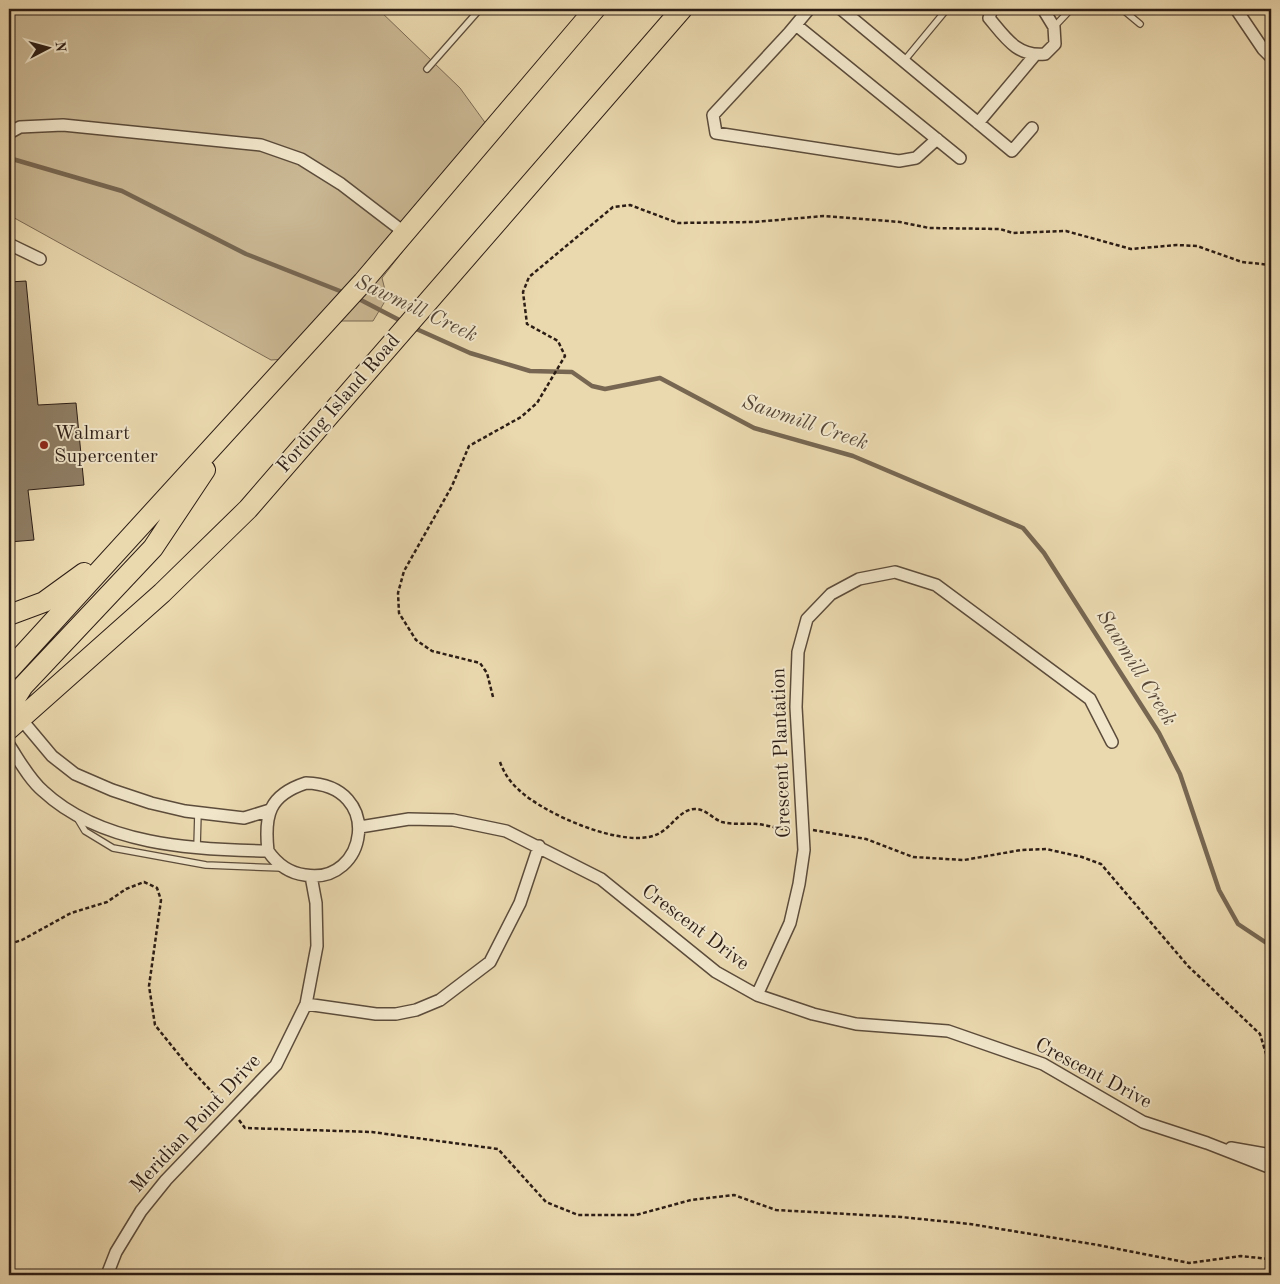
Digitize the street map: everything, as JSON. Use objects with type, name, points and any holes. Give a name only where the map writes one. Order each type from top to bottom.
[{"type":"highway","points":[[9,670],[405,233],[595,9]]},
{"type":"highway","points":[[608,95],[667,9]]},
{"type":"highway","name":"Fording Island Road","points":[[13,718],[162,593],[248,509],[682,9]]},
{"type":"highway","points":[[13,718],[23,686],[153,548],[241,416]]},
{"type":"highway","points":[[9,615],[44,602],[129,538]]},
{"type":"street","points":[[809,9],[713,115],[716,133],[899,161],[916,158],[937,139]]},
{"type":"street","points":[[841,9],[1012,151],[1032,128]]},
{"type":"street","points":[[992,9],[989,18],[1013,47],[1035,55],[1045,54],[1055,44],[1054,27],[1042,9]]},
{"type":"street","points":[[1236,9],[1263,49],[1271,57]]},
{"type":"street","points":[[796,25],[960,158]]},
{"type":"street","points":[[978,123],[1035,55]]},
{"type":"street","points":[[9,133],[20,127],[63,125],[261,145],[301,159],[341,184],[405,233]]},
{"type":"street","points":[[9,244],[40,259]]},
{"type":"street","name":"Crescent Plantation","points":[[756,995],[790,923],[804,850],[796,707],[798,652],[807,619],[832,594],[859,579],[895,572],[936,585],[1090,699],[1112,742]]},
{"type":"street","points":[[13,718],[52,756],[75,774],[112,790],[150,803],[244,818],[270,810]]},
{"type":"street","points":[[9,745],[42,790],[92,822],[128,836],[175,847],[268,851]]},
{"type":"street","points":[[306,783],[322,783],[336,788],[348,798],[356,812],[360,827],[358,842],[351,856],[340,868],[326,874],[311,876],[285,869],[268,851],[266,821],[270,810],[279,797],[291,788],[306,783]]},
{"type":"street","name":"Crescent Drive","points":[[360,827],[408,819],[453,820],[506,831],[601,879],[716,972],[756,995],[813,1014],[856,1024],[948,1031],[1043,1064],[1143,1122],[1207,1143],[1271,1168]]},
{"type":"street","points":[[306,1004],[376,1014],[396,1014],[416,1010],[440,1000],[490,962],[520,903],[539,846]]},
{"type":"street","name":"Meridian Point Drive","points":[[107,1275],[116,1252],[141,1211],[166,1180],[276,1066],[306,1004],[317,946],[316,903],[311,876]]},
{"type":"street","name":"Crescent Drive","points":[[1207,1143],[1271,1154]]},
{"type":"lane","points":[[427,69],[480,9]]},
{"type":"lane","points":[[904,61],[947,9]]},
{"type":"lane","points":[[1054,27],[1071,9]]},
{"type":"lane","points":[[1122,9],[1140,24]]},
{"type":"lane","points":[[74,812],[85,831],[113,848],[206,865],[285,869]]},
{"type":"lane","points":[[197,848],[198,812]]},
{"type":"path","points":[[493,697],[487,673],[480,663],[432,651],[416,640],[399,613],[398,593],[404,571],[452,486],[469,446],[521,417],[537,402],[565,356],[558,341],[527,324],[523,292],[529,277],[613,207],[630,206],[678,223],[745,223],[824,216],[900,222],[929,228],[1000,229],[1013,233],[1066,231],[1131,249],[1177,245],[1197,246],[1242,262],[1271,265]]},
{"type":"path","points":[[500,762],[505,774],[520,791],[559,815],[593,830],[620,838],[636,840],[659,834],[683,813],[695,809],[708,813],[722,822],[819,830],[866,839],[913,857],[964,860],[1021,850],[1046,849],[1082,857],[1101,864],[1188,966],[1260,1034],[1271,1070]]},
{"type":"path","points":[[9,944],[22,940],[71,913],[107,902],[126,889],[144,882],[157,888],[161,900],[149,986],[155,1024],[188,1066],[245,1128],[372,1132],[498,1149],[546,1202],[578,1216],[636,1215],[691,1200],[734,1195],[776,1210],[901,1217],[970,1224],[1098,1244],[1189,1263],[1241,1256],[1271,1261]]},
{"type":"shaded area","points":[[9,9],[378,9],[460,88],[489,128],[490,139],[382,278],[387,298],[373,321],[342,321],[302,358],[271,360],[9,215]]},
{"type":"building","name":"Walmart Supercenter","points":[[26,281],[38,405],[76,403],[84,485],[28,490],[34,540],[9,542],[9,282]]},
{"type":"waterway","name":"Sawmill Creek","points":[[9,158],[122,191],[246,254],[345,293]]},
{"type":"waterway","name":"Sawmill Creek","points":[[357,298],[403,322]]},
{"type":"waterway","name":"Sawmill Creek","points":[[412,327],[470,353],[530,371],[572,372],[592,386],[605,389],[660,378],[754,428],[853,456],[1023,528],[1044,553],[1159,733],[1180,774],[1219,890],[1238,924],[1271,946]]},
{"type":"place","name":"Walmart Supercenter","points":[[44,445]]}]
